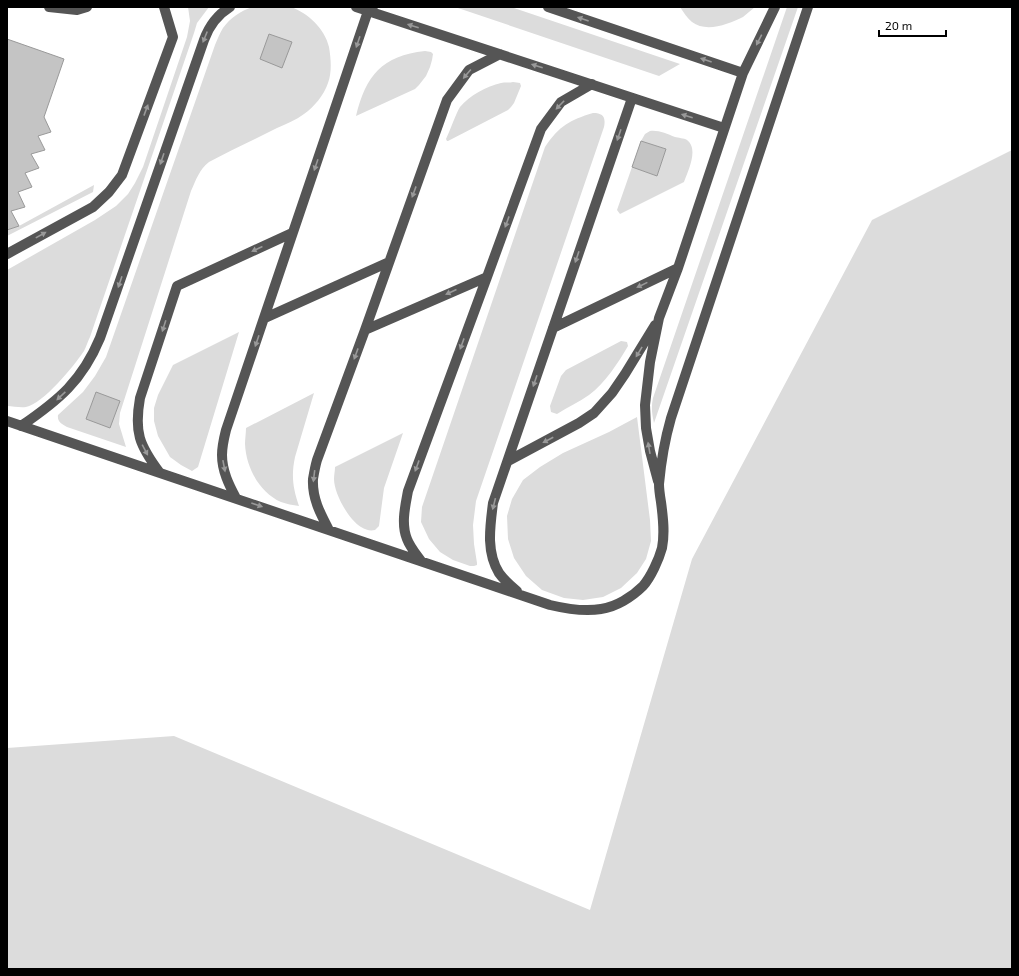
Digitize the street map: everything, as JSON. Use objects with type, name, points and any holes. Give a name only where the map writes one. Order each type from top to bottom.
[{"type":"lane","points":[[49,7],[77,10],[87,7]]},
{"type":"lane","points":[[7,254],[93,206],[109,192],[122,175],[173,37],[164,7]]},
{"type":"lane","points":[[21,426],[44,410],[73,384],[94,353],[208,29],[216,19],[230,7]]},
{"type":"lane","points":[[356,7],[371,9],[500,54],[724,128]]},
{"type":"lane","points":[[548,7],[743,73]]},
{"type":"lane","points":[[7,421],[550,605],[570,610],[602,609],[617,604],[630,597],[644,585],[654,568],[662,547],[664,524],[659,486],[646,428],[645,405],[650,362],[659,318],[678,268],[743,73],[775,7]]},
{"type":"lane","points":[[659,486],[666,437],[671,418],[808,7]]},
{"type":"lane","points":[[236,498],[228,484],[224,470],[222,455],[226,430],[265,318],[292,233],[371,9]]},
{"type":"lane","points":[[329,530],[318,508],[314,492],[313,479],[316,460],[365,330],[447,100],[469,70],[500,54]]},
{"type":"lane","points":[[421,561],[411,548],[407,539],[404,524],[404,513],[408,491],[541,129],[561,102],[592,84]]},
{"type":"lane","points":[[521,595],[499,573],[492,556],[489,537],[493,503],[632,98]]},
{"type":"lane","points":[[160,473],[142,446],[138,432],[137,414],[140,398],[176,286],[292,233]]},
{"type":"lane","points":[[265,318],[389,262]]},
{"type":"lane","points":[[553,328],[678,268]]},
{"type":"lane","points":[[365,330],[487,277]]},
{"type":"lane","points":[[508,461],[579,424],[594,412],[612,393],[626,374],[659,318]]},
{"type":"shaded area","points":[[188,7],[209,7],[197,23],[85,349],[66,375],[41,399],[26,407],[7,406],[7,270],[95,220],[116,206],[128,194],[143,167],[187,37],[190,21]]},
{"type":"shaded area","points":[[252,7],[291,7],[304,13],[315,22],[324,34],[329,47],[331,70],[326,87],[315,104],[301,116],[209,162],[198,175],[191,191],[120,413],[119,424],[126,447],[67,427],[59,421],[58,415],[83,392],[95,376],[106,357],[215,45],[223,28],[229,21]]},
{"type":"shaded area","points":[[455,7],[511,7],[680,64],[659,76]]},
{"type":"shaded area","points":[[680,7],[755,7],[737,20],[724,25],[704,27],[692,22]]},
{"type":"shaded area","points":[[787,7],[798,7],[654,423],[652,410],[653,398]]},
{"type":"shaded area","points":[[425,51],[433,54],[432,60],[426,76],[415,89],[356,116],[365,89],[378,70],[397,58]]},
{"type":"shaded area","points":[[513,82],[520,83],[521,86],[514,103],[508,110],[447,141],[446,139],[457,113],[464,103],[473,95],[490,86]]},
{"type":"shaded area","points":[[593,113],[603,116],[605,121],[604,127],[476,501],[473,525],[477,565],[470,566],[453,560],[440,552],[429,539],[421,522],[422,507],[545,147],[560,129],[571,121]]},
{"type":"shaded area","points":[[650,131],[660,132],[687,140],[692,149],[692,160],[688,172],[684,182],[620,214],[617,210],[632,167],[657,176],[666,149],[641,141],[645,134]]},
{"type":"shaded area","points":[[1012,150],[1012,969],[7,969],[7,748],[174,736],[590,910],[692,559],[872,220]]},
{"type":"shaded area","points":[[94,185],[93,192],[7,236],[7,230],[19,226]]},
{"type":"shaded area","points":[[239,332],[198,467],[192,471],[170,457],[158,436],[154,421],[154,408],[158,395],[173,365]]},
{"type":"shaded area","points":[[621,341],[627,342],[628,346],[606,379],[595,390],[581,400],[557,414],[551,412],[550,406],[561,376],[566,370]]},
{"type":"shaded area","points":[[314,393],[295,457],[293,470],[293,482],[299,506],[281,502],[273,498],[255,478],[246,453],[246,428]]},
{"type":"shaded area","points":[[637,417],[650,520],[651,541],[646,559],[637,573],[621,588],[603,597],[583,600],[564,598],[542,590],[526,576],[514,558],[508,539],[507,516],[512,499],[523,480],[540,467],[563,453],[609,432]]},
{"type":"shaded area","points":[[403,433],[384,488],[379,526],[375,530],[365,529],[351,518],[339,498],[334,479],[335,467]]},
{"type":"building","points":[[269,34],[292,42],[282,68],[260,59]]},
{"type":"building","points":[[7,39],[64,59],[44,117],[51,132],[38,136],[45,150],[31,154],[39,168],[25,173],[32,187],[18,192],[25,207],[11,211],[19,226],[7,230]]},
{"type":"building","points":[[641,141],[666,149],[657,176],[632,167]]},
{"type":"building","points":[[96,392],[120,401],[110,428],[86,419]]}]
